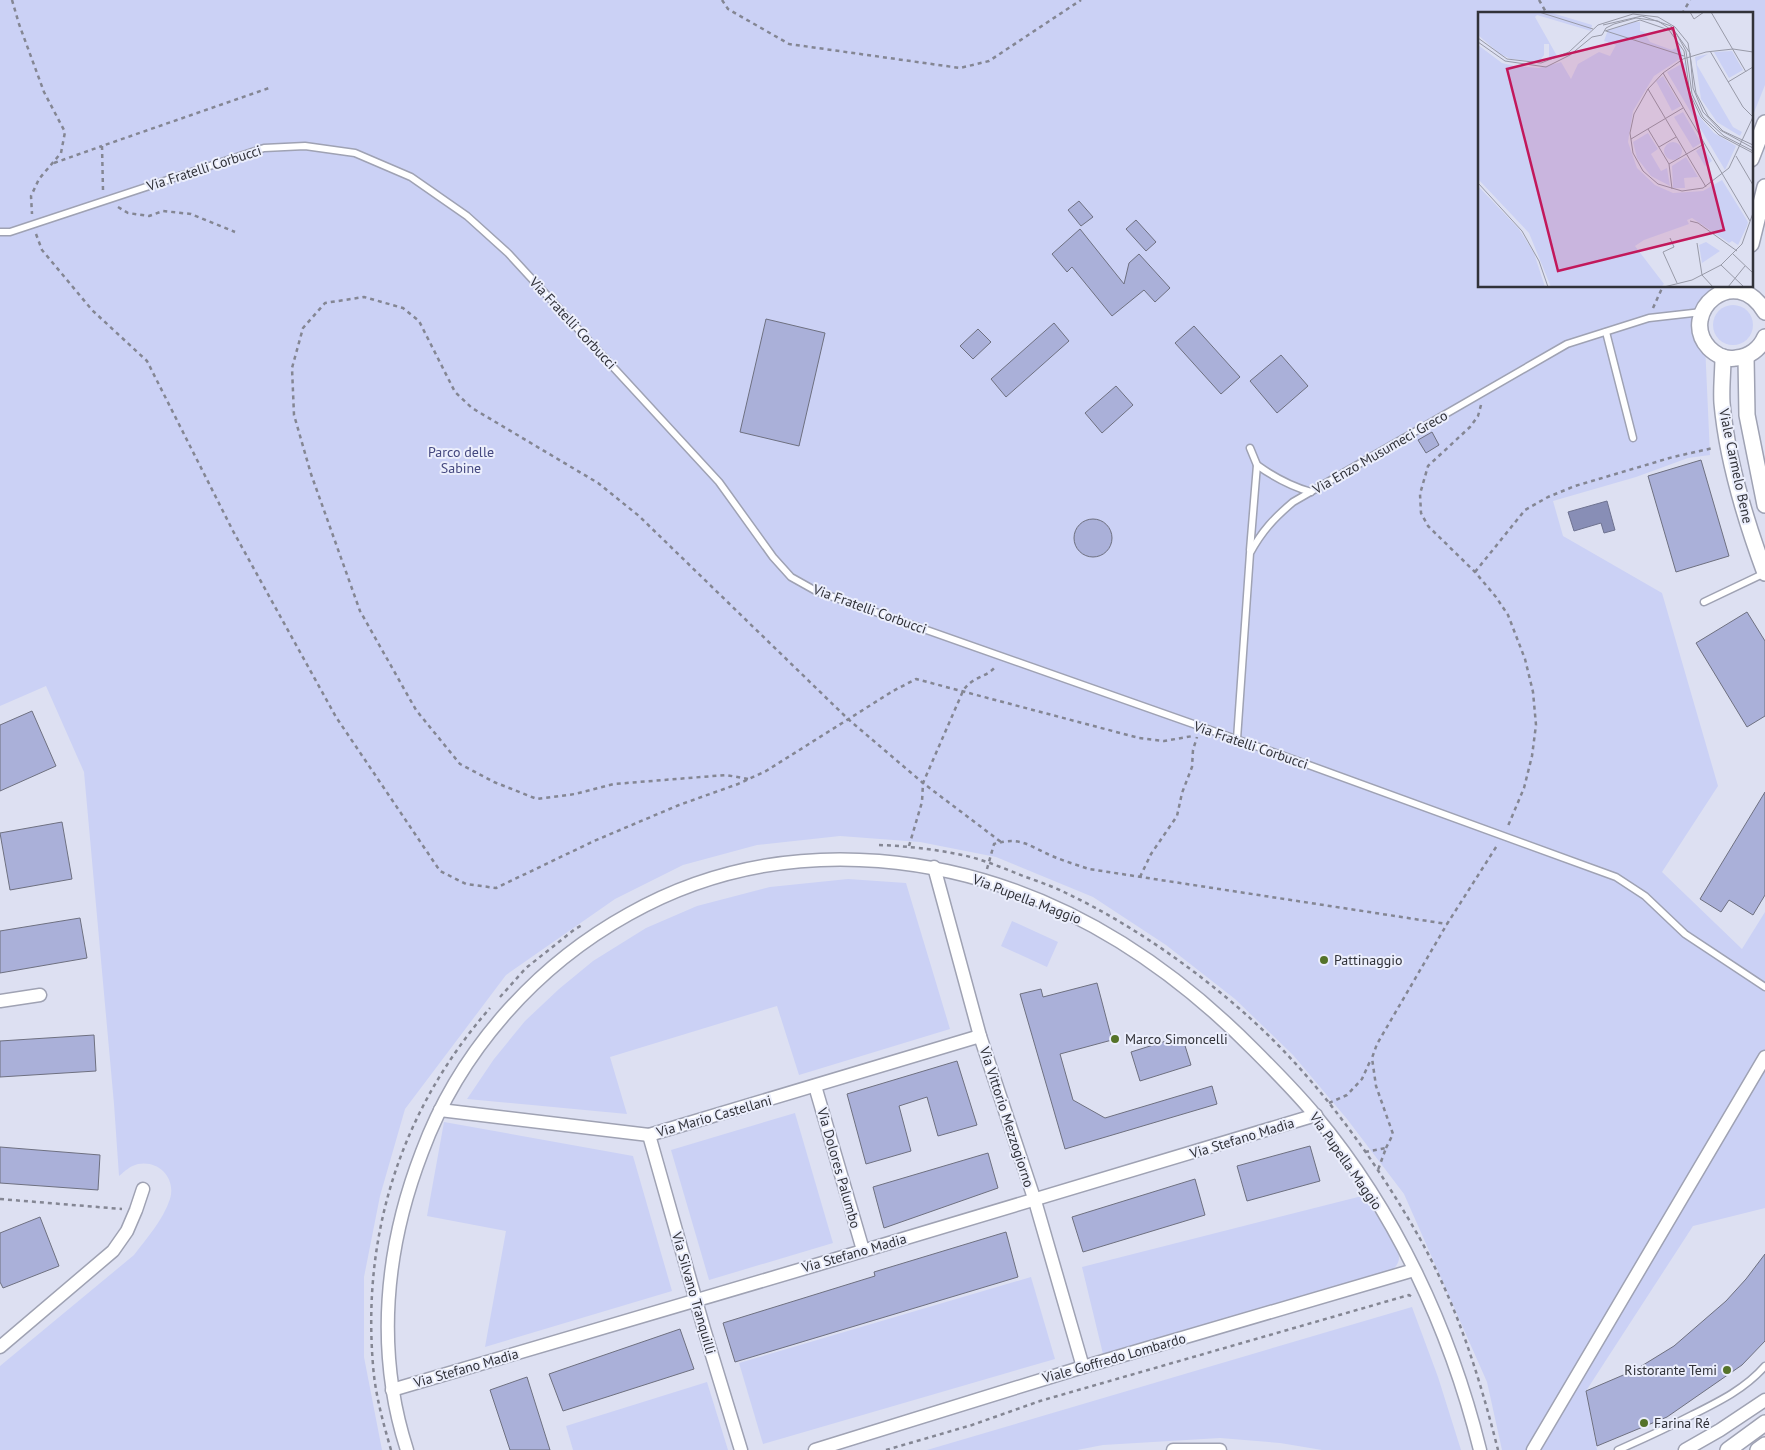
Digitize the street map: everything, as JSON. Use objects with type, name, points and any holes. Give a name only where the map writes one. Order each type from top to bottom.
[{"type":"street","points":[[1752,156],[1765,123]]},
{"type":"street","points":[[1752,240],[1765,187]]},
{"type":"street","points":[[1765,312],[1760,303],[1744,289],[1736,291],[1722,290],[1711,299],[1702,312],[1700,323],[1700,334],[1705,344],[1713,352],[1723,357],[1734,359],[1746,357],[1756,351],[1765,337]]},
{"type":"street","name":"Viale Carmelo Bene","points":[[1723,357],[1722,402],[1729,445],[1746,517],[1765,573]]},
{"type":"street","name":"Viale Carmelo Bene","points":[[1746,357],[1747,415],[1761,464],[1765,504]]},
{"type":"street","name":"Via Pupella Maggio","points":[[407,1450],[392,1390],[388,1363],[387,1326],[393,1250],[408,1190],[428,1136],[440,1110],[471,1059],[511,1006],[536,981],[565,957],[621,918],[683,887],[720,874],[782,862],[816,859],[856,859],[934,867],[984,880],[1058,908],[1114,937],[1168,974],[1234,1030],[1316,1115],[1371,1193],[1414,1270],[1432,1307],[1456,1368],[1480,1450]]},
{"type":"street","name":"Via Vittorio Mezzogiorno","points":[[934,867],[980,1036],[1035,1201],[1083,1366]]},
{"type":"street","points":[[0,1001],[40,995]]},
{"type":"street","name":"Via Mario Castellani","points":[[440,1110],[650,1135],[980,1036]]},
{"type":"street","points":[[1533,1450],[1765,1057]]},
{"type":"street","name":"Via Dolores Palumbo","points":[[815,1086],[863,1250]]},
{"type":"street","name":"Via Stefano Madia","points":[[392,1390],[1035,1201],[1316,1115]]},
{"type":"street","name":"Via Silvano Tranquilli","points":[[650,1135],[696,1300],[741,1450]]},
{"type":"street","points":[[0,1347],[113,1251],[127,1231],[143,1189]]},
{"type":"street","name":"Viale Goffredo Lombardo","points":[[815,1450],[1083,1366],[1414,1270]]},
{"type":"street","points":[[1689,1449],[1757,1407],[1765,1400]]},
{"type":"street","points":[[1728,1450],[1765,1423]]},
{"type":"street","points":[[1758,1450],[1765,1445]]},
{"type":"street","points":[[1173,1450],[1220,1450]]},
{"type":"lane","name":"Via Fratelli Corbucci","points":[[0,232],[10,232],[264,148],[304,146],[355,153],[411,178],[467,216],[508,254],[719,482],[773,556],[792,577],[816,591],[1237,739],[1503,835],[1623,881],[1645,896],[1685,934],[1765,987]]},
{"type":"lane","name":"Via Enzo Musumeci Greco","points":[[1237,739],[1250,552],[1260,535],[1275,517],[1293,502],[1567,344],[1649,318],[1683,316],[1702,312]]},
{"type":"lane","points":[[1606,332],[1633,438]]},
{"type":"lane","points":[[1250,448],[1257,465],[1250,552]]},
{"type":"lane","points":[[1257,465],[1290,486],[1311,492]]},
{"type":"lane","points":[[1704,602],[1765,573]]},
{"type":"lane","points":[[1618,1450],[1653,1435],[1730,1396],[1758,1374],[1765,1366]]},
{"type":"path","points":[[12,0],[44,92],[64,132],[61,153],[39,179],[31,196],[33,224],[42,250],[92,310],[147,361],[233,532],[336,717],[440,871],[466,884],[496,888],[594,840],[766,771],[916,679],[1139,738],[1164,741],[1198,734],[1193,750],[1192,767],[1182,793],[1177,816],[1150,854],[1140,877]]},
{"type":"path","points":[[722,0],[728,9],[789,44],[960,68],[989,61],[1081,0]]},
{"type":"path","points":[[1540,0],[1546,12]]},
{"type":"path","points":[[1683,12],[1690,0]]},
{"type":"path","points":[[52,163],[269,88]]},
{"type":"path","points":[[102,146],[102,188],[117,206],[128,213],[149,216],[163,210],[191,214],[235,232]]},
{"type":"path","points":[[1649,318],[1662,288]]},
{"type":"path","points":[[748,779],[726,775],[614,784],[575,794],[538,799],[494,782],[460,764],[416,710],[360,611],[311,474],[294,415],[292,368],[303,328],[325,303],[364,297],[403,308],[419,321],[455,392],[472,408],[598,483],[639,516],[848,719],[923,783],[1001,842]]},
{"type":"path","points":[[1329,1103],[1348,1095],[1362,1079],[1377,1044],[1447,924],[1513,817],[1524,788],[1532,756],[1536,724],[1533,692],[1525,659],[1508,615],[1475,572],[1428,526],[1421,513],[1420,494],[1428,466],[1470,427],[1478,416],[1481,404],[1478,395]]},
{"type":"path","points":[[1475,572],[1526,510],[1548,496],[1672,457],[1729,445]]},
{"type":"path","points":[[909,846],[922,802],[923,783],[963,691],[967,683],[992,670],[1002,657]]},
{"type":"path","points":[[984,880],[994,844],[1020,840],[1051,855],[1089,869],[1447,924]]},
{"type":"path","points":[[1372,1058],[1376,1086],[1393,1134],[1378,1170]]},
{"type":"path","points":[[1365,1152],[1386,1148]]},
{"type":"path","points":[[0,1199],[136,1210]]},
{"type":"path","points":[[886,1450],[972,1425],[1040,1401],[1409,1295],[1432,1307]]},
{"type":"green space","name":"Parco delle Sabine","points":[[0,0],[1765,0],[1765,85],[1752,118],[1752,12],[1478,12],[1478,288],[1710,288],[1711,299],[1708,303],[1705,344],[1710,455],[1688,458],[1636,477],[1553,501],[1563,536],[1662,593],[1718,786],[1662,872],[1742,949],[1765,912],[1765,1208],[1693,1226],[1586,1391],[1597,1450],[1502,1450],[1487,1382],[1404,1194],[1347,1119],[1293,1055],[1235,999],[1166,945],[1093,897],[996,857],[920,842],[840,836],[757,845],[683,865],[615,899],[506,975],[405,1109],[380,1196],[364,1277],[364,1357],[382,1450],[0,1450],[0,1366],[134,1255],[163,1214],[170,1199],[171,1185],[165,1172],[153,1165],[138,1164],[119,1176],[84,772],[46,686],[0,706]]},
{"type":"green space","points":[[1733,305],[1747,311],[1753,325],[1747,339],[1733,345],[1719,339],[1713,325],[1719,311]]},
{"type":"green space","points":[[848,879],[906,883],[950,1029],[799,1075],[777,1006],[610,1057],[627,1114],[467,1099],[494,1059],[525,1021],[593,961],[646,928],[697,906],[770,887]]},
{"type":"green space","points":[[1012,921],[1058,942],[1047,967],[1001,946]]},
{"type":"green space","points":[[795,1113],[833,1243],[709,1280],[671,1150]]},
{"type":"green space","points":[[444,1122],[633,1156],[672,1291],[485,1347],[506,1231],[427,1216]]},
{"type":"green space","points":[[1362,1196],[1395,1244],[1399,1258],[1391,1271],[1103,1354],[1082,1267]]},
{"type":"green space","points":[[1031,1277],[1055,1359],[763,1444],[739,1363]]},
{"type":"green space","points":[[1412,1307],[1438,1377],[1461,1450],[1322,1450],[1280,1443],[1220,1438],[1103,1445],[1077,1450],[927,1450]]},
{"type":"green space","points":[[707,1382],[728,1450],[573,1450],[566,1426]]},
{"type":"shaded area","points":[[1607,501],[1615,530],[1604,533],[1601,523],[1574,531],[1568,512]]},
{"type":"building","points":[[1079,201],[1093,217],[1081,226],[1068,210]]},
{"type":"building","points":[[1136,220],[1156,242],[1146,251],[1126,229]]},
{"type":"building","points":[[1080,229],[1124,284],[1129,263],[1139,254],[1170,288],[1155,302],[1144,290],[1112,316],[1072,267],[1067,272],[1052,254]]},
{"type":"building","points":[[766,319],[825,333],[799,446],[740,432]]},
{"type":"building","points":[[1054,323],[1069,341],[1006,397],[991,379]]},
{"type":"building","points":[[1194,326],[1240,377],[1221,394],[1175,343]]},
{"type":"building","points":[[978,329],[991,342],[973,359],[960,346]]},
{"type":"building","points":[[1281,355],[1308,386],[1277,413],[1250,381]]},
{"type":"building","points":[[1116,386],[1133,405],[1102,433],[1085,413]]},
{"type":"building","points":[[1432,432],[1439,445],[1426,453],[1418,440]]},
{"type":"building","points":[[1701,460],[1729,556],[1676,572],[1648,476]]},
{"type":"building","points":[[1093,519],[1106,525],[1112,538],[1106,551],[1093,557],[1080,551],[1074,538],[1080,525]]},
{"type":"building","points":[[1747,612],[1765,641],[1765,716],[1747,727],[1696,643]]},
{"type":"building","points":[[32,711],[56,766],[0,791],[0,725]]},
{"type":"building","points":[[1765,792],[1765,895],[1753,915],[1729,900],[1721,912],[1700,899]]},
{"type":"building","points":[[62,822],[72,879],[10,890],[0,833]]},
{"type":"building","points":[[80,918],[87,958],[0,973],[0,931]]},
{"type":"building","points":[[1097,983],[1112,1040],[1060,1054],[1073,1100],[1105,1118],[1212,1086],[1217,1104],[1065,1149],[1020,994],[1041,989],[1043,997]]},
{"type":"building","points":[[94,1035],[96,1071],[0,1077],[0,1041]]},
{"type":"building","points":[[1182,1036],[1191,1065],[1140,1081],[1131,1052]]},
{"type":"building","points":[[957,1061],[977,1125],[938,1136],[927,1097],[899,1106],[911,1151],[866,1164],[847,1094]]},
{"type":"building","points":[[1310,1146],[1320,1181],[1247,1201],[1237,1166]]},
{"type":"building","points":[[0,1147],[100,1155],[98,1190],[0,1183]]},
{"type":"building","points":[[988,1153],[998,1188],[884,1228],[873,1187]]},
{"type":"building","points":[[1195,1179],[1205,1215],[1083,1252],[1072,1217]]},
{"type":"building","points":[[40,1217],[59,1266],[3,1288],[0,1282],[0,1233]]},
{"type":"building","points":[[1006,1232],[1018,1277],[735,1362],[723,1323],[875,1276],[874,1272]]},
{"type":"building","points":[[1765,1254],[1765,1341],[1742,1365],[1667,1417],[1597,1446],[1586,1391],[1635,1370],[1674,1346],[1726,1301]]},
{"type":"building","points":[[680,1329],[694,1369],[563,1411],[549,1374]]},
{"type":"building","points":[[527,1377],[550,1450],[510,1450],[490,1390]]},
{"type":"place","name":"Pattinaggio","points":[[1324,960]]},
{"type":"place","name":"Marco Simoncelli","points":[[1115,1039]]},
{"type":"place","name":"Ristorante Temi","points":[[1727,1370]]},
{"type":"place","name":"Farina Ré","points":[[1644,1423]]}]
